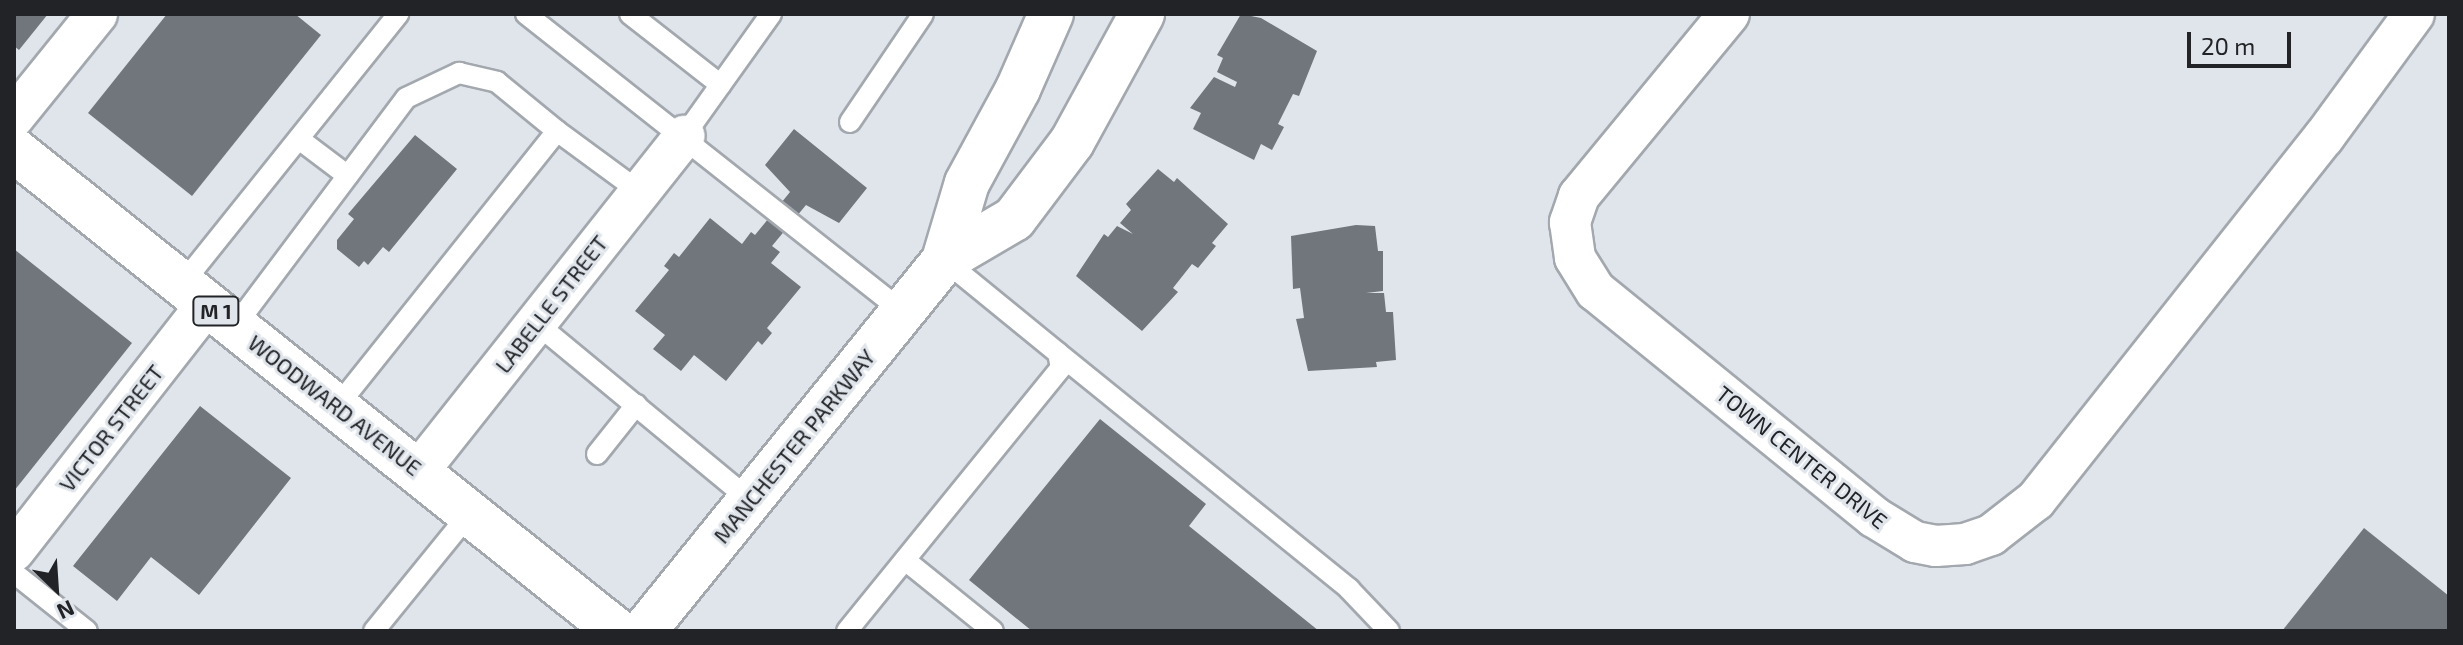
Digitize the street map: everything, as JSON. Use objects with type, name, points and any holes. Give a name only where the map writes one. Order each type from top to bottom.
[{"type":"street","points":[[14,117],[97,14]]},
{"type":"street","name":"MANCHESTER PARKWAY","points":[[944,260],[967,183],[1018,89],[1051,14]]},
{"type":"street","name":"MANCHESTER PARKWAY","points":[[644,631],[944,260],[1014,219],[1072,142],[1142,14]]},
{"type":"street","name":"TOWN CENTER DRIVE","points":[[1729,14],[1579,196],[1570,222],[1575,258],[1596,291],[1874,517],[1915,542],[1936,546],[1965,544],[1991,535],[2036,500],[2324,137],[2414,14]]},
{"type":"street","name":"LABELLE STREET","points":[[418,472],[684,136]]},
{"type":"street","name":"WOODWARD AVENUE","points":[[14,150],[617,631]]},
{"type":"street","name":"VICTOR STREET","points":[[14,551],[208,305]]},
{"type":"lane","points":[[208,305],[299,139],[398,14]]},
{"type":"lane","points":[[526,14],[903,312]]},
{"type":"lane","points":[[630,14],[721,85]]},
{"type":"lane","points":[[684,136],[771,14]]},
{"type":"lane","points":[[850,122],[923,14]]},
{"type":"lane","points":[[208,305],[348,176],[406,98],[459,73],[497,82],[640,192]]},
{"type":"lane","points":[[337,407],[557,131]]},
{"type":"lane","points":[[299,139],[348,176]]},
{"type":"lane","points":[[944,260],[1349,589],[1389,631]]},
{"type":"lane","points":[[536,323],[750,500]]},
{"type":"lane","points":[[847,631],[1061,368],[1058,353]]},
{"type":"lane","points":[[597,454],[636,405]]},
{"type":"lane","points":[[374,631],[470,513]]},
{"type":"lane","points":[[905,560],[993,631]]},
{"type":"lane","points":[[14,573],[87,631]]},
{"type":"building","points":[[14,14],[48,14],[19,50],[14,46]]},
{"type":"building","points":[[167,14],[295,14],[321,35],[192,196],[88,113]]},
{"type":"building","points":[[1241,14],[1261,18],[1317,51],[1299,96],[1293,94],[1278,124],[1284,127],[1272,150],[1261,144],[1254,160],[1193,129],[1201,113],[1190,108],[1214,77],[1235,87],[1237,82],[1217,72],[1223,58],[1217,55]]},
{"type":"building","points":[[794,129],[867,188],[839,223],[806,205],[772,246],[780,252],[771,263],[801,287],[767,328],[772,333],[762,345],[758,341],[726,381],[694,355],[681,371],[653,349],[665,335],[635,311],[669,270],[664,266],[674,253],[679,257],[710,218],[742,244],[751,232],[755,235],[790,192],[765,165]]},
{"type":"building","points":[[415,135],[457,169],[389,252],[383,247],[368,265],[364,261],[359,267],[337,249],[337,240],[354,219],[348,214]]},
{"type":"building","points":[[1158,169],[1174,182],[1177,178],[1228,224],[1212,243],[1216,246],[1198,268],[1192,264],[1173,288],[1178,292],[1142,331],[1076,276],[1104,234],[1108,237],[1117,226],[1133,234],[1120,223],[1131,210],[1126,204]]},
{"type":"building","points":[[1356,225],[1375,226],[1378,251],[1383,251],[1383,291],[1366,293],[1384,293],[1386,312],[1393,312],[1396,360],[1376,362],[1377,367],[1308,371],[1296,319],[1304,318],[1300,288],[1293,289],[1291,236]]},
{"type":"building","points":[[14,249],[132,343],[14,491]]},
{"type":"building","points":[[200,406],[291,478],[199,595],[151,557],[117,601],[73,566]]},
{"type":"building","points":[[1100,419],[1206,504],[1189,526],[1319,631],[1032,631],[969,580]]},
{"type":"building","points":[[2364,528],[2449,596],[2449,631],[2282,631]]}]
